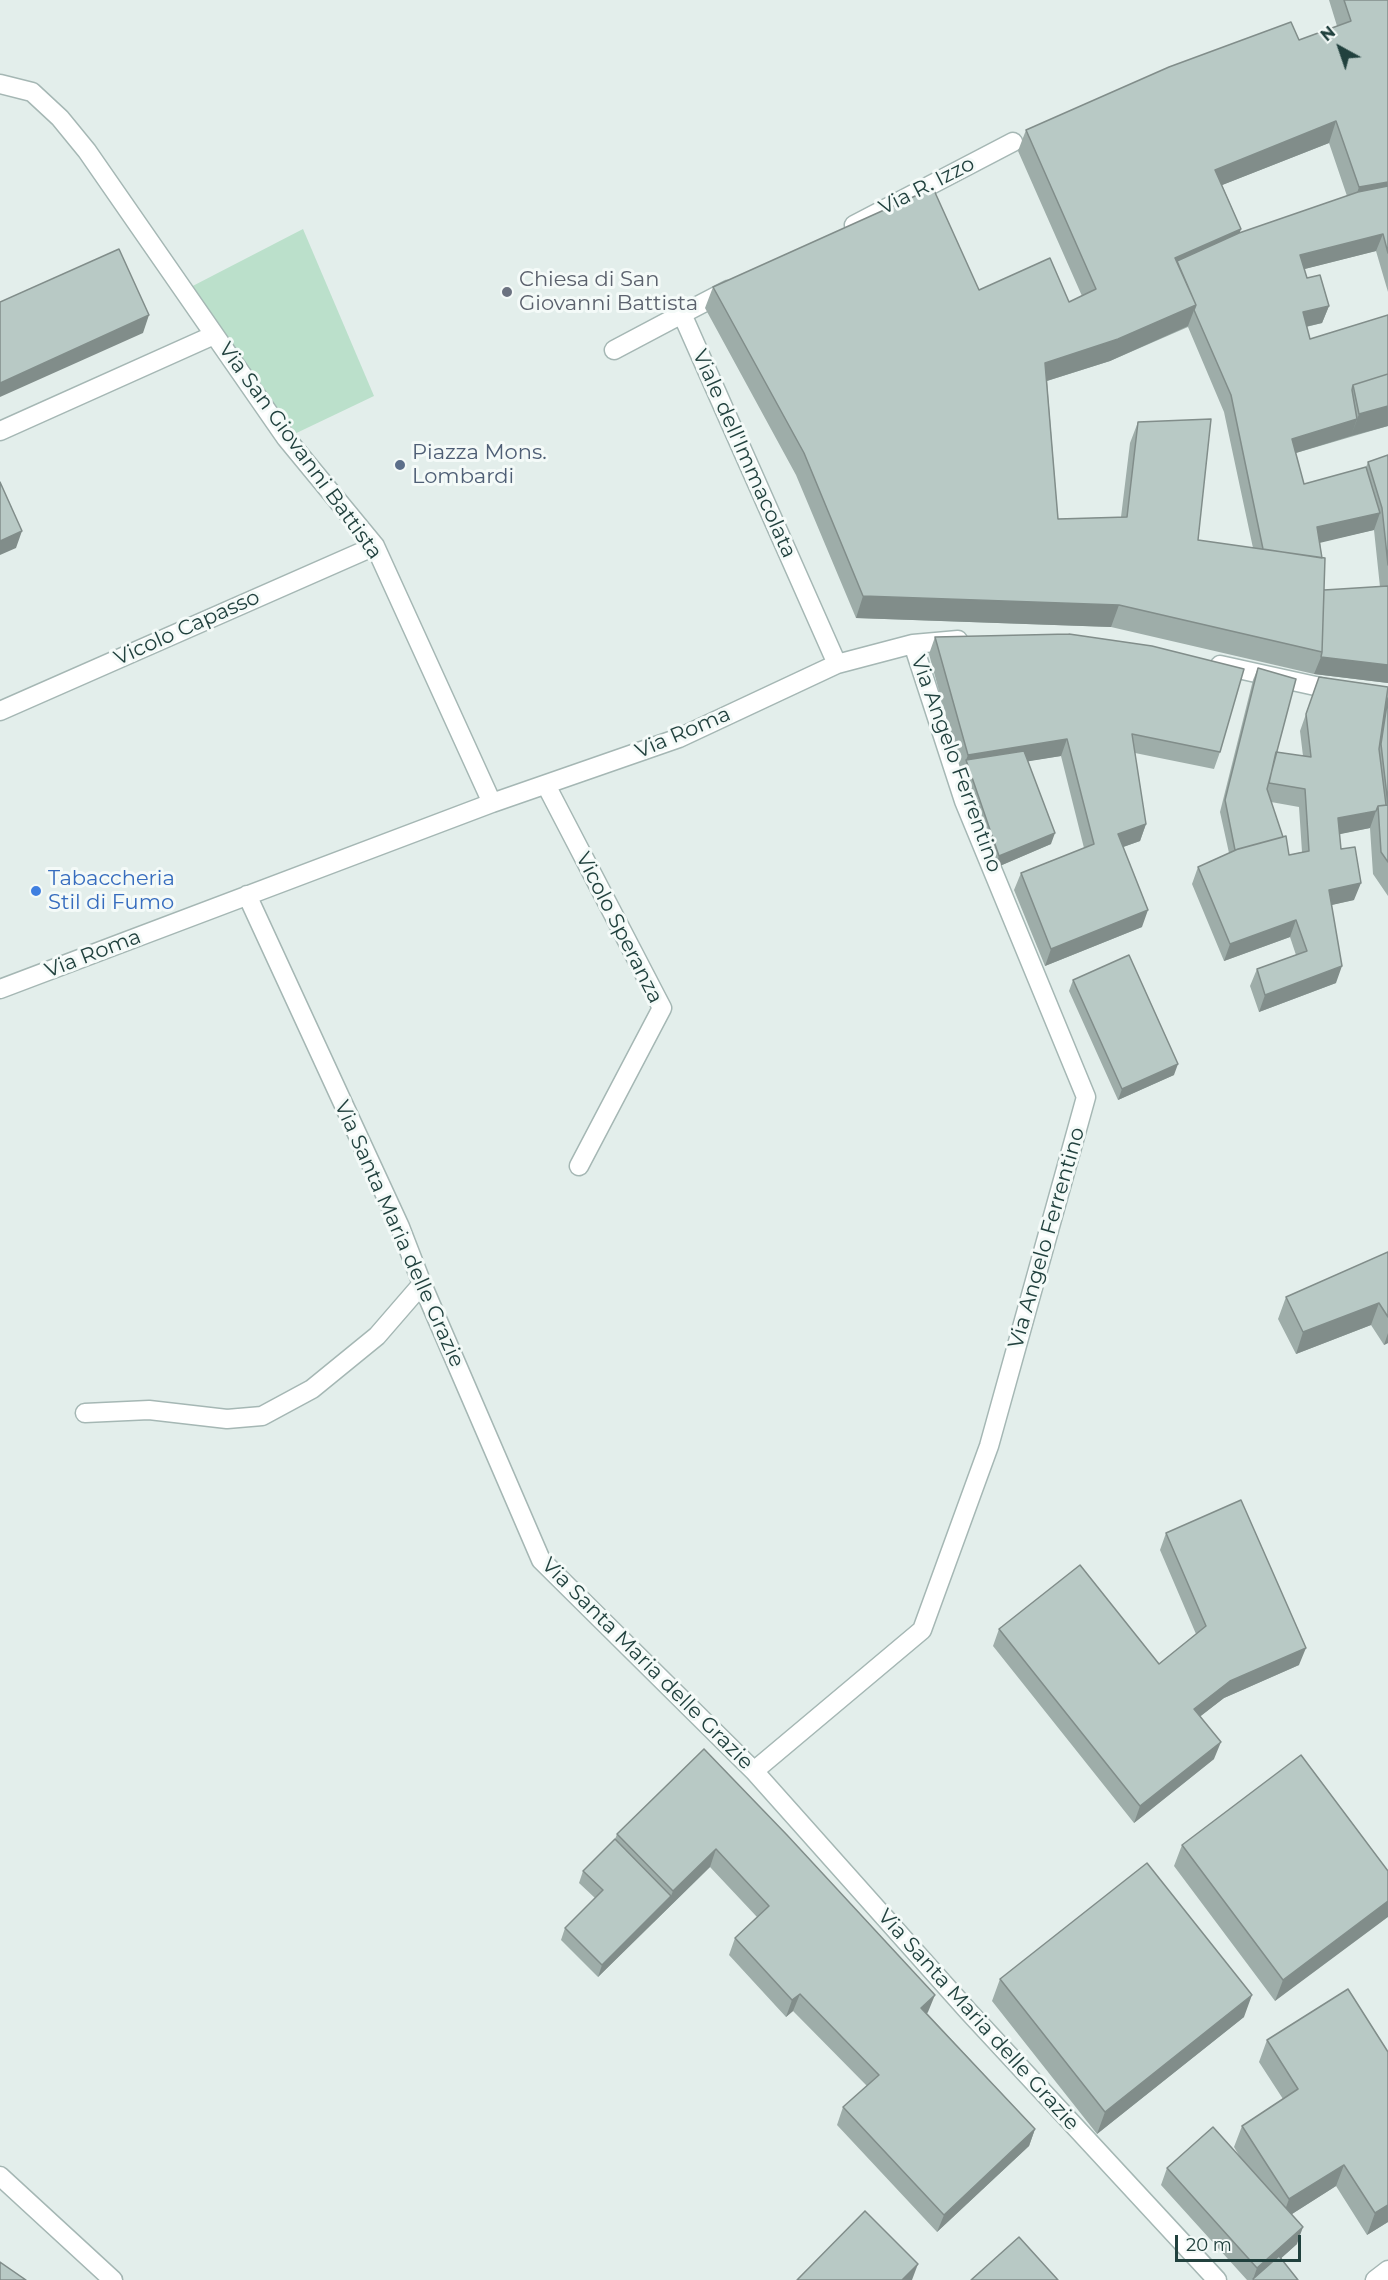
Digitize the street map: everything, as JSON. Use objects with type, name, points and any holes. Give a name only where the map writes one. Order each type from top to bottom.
[{"type":"street","name":"Via San Giovanni Battista","points":[[0,84],[32,92],[60,118],[87,151],[286,438],[375,546],[492,803]]},
{"type":"street","name":"Via R. Izzo","points":[[837,233],[1013,142]]},
{"type":"street","points":[[614,351],[744,282]]},
{"type":"street","name":"Viale dell'Immacolata","points":[[682,314],[837,664]]},
{"type":"street","points":[[0,431],[214,335]]},
{"type":"street","name":"Vicolo Capasso","points":[[0,711],[375,546]]},
{"type":"street","name":"Via Roma","points":[[0,989],[492,803],[679,738],[837,664],[913,644],[975,638]]},
{"type":"street","name":"Via Angelo Ferrentino","points":[[754,1771],[921,1630],[989,1446],[1086,1097],[964,801],[913,644]]},
{"type":"street","points":[[1204,662],[1388,702]]},
{"type":"street","name":"Vicolo Speranza","points":[[546,785],[662,1008],[579,1166]]},
{"type":"street","name":"Via Santa Maria delle Grazie","points":[[247,895],[400,1227],[422,1284],[542,1560],[754,1771],[968,2011],[1217,2280]]},
{"type":"street","points":[[86,1413],[150,1410],[227,1419],[262,1416],[312,1389],[376,1336],[422,1284]]},
{"type":"street","points":[[0,2176],[106,2277]]},
{"type":"street","points":[[1375,2280],[1388,2270]]},
{"type":"green space","points":[[303,229],[374,396],[286,438],[183,291]]},
{"type":"building","points":[[1344,0],[1388,0],[1388,182],[1359,187],[1336,121],[1215,170],[1241,229],[1175,258],[1196,305],[1118,339],[1045,363],[1058,519],[1127,517],[1138,422],[1211,419],[1198,540],[1325,558],[1322,652],[1119,605],[863,596],[804,453],[713,287],[933,188],[979,290],[1050,258],[1069,302],[1096,289],[1026,130],[1169,67],[1291,22],[1299,40],[1351,21]]},
{"type":"building","points":[[1388,186],[1388,253],[1383,234],[1300,255],[1307,278],[1320,275],[1329,306],[1303,312],[1310,339],[1388,315],[1388,374],[1353,385],[1357,419],[1292,439],[1304,484],[1366,467],[1380,513],[1317,527],[1322,558],[1263,549],[1231,395],[1194,310],[1196,305],[1177,261],[1239,233],[1358,192]]},
{"type":"building","points":[[119,249],[149,315],[0,383],[0,302]]},
{"type":"building","points":[[1388,374],[1388,406],[1359,414],[1353,385]]},
{"type":"building","points":[[1388,455],[1388,565],[1382,508],[1368,462]]},
{"type":"building","points":[[0,482],[22,531],[0,541]]},
{"type":"building","points":[[1388,586],[1388,665],[1321,657],[1324,590]]},
{"type":"building","points":[[1069,634],[1152,646],[1244,669],[1220,752],[1132,734],[1146,824],[1118,834],[1148,910],[1051,949],[1021,873],[1094,844],[1067,739],[968,755],[935,637]]},
{"type":"building","points":[[1258,668],[1296,679],[1267,789],[1283,837],[1235,850],[1225,800]]},
{"type":"building","points":[[1319,677],[1388,687],[1379,749],[1386,805],[1378,806],[1376,811],[1338,818],[1341,849],[1355,847],[1361,883],[1329,890],[1342,966],[1265,995],[1257,969],[1307,951],[1296,920],[1230,944],[1198,867],[1238,849],[1286,836],[1289,855],[1309,851],[1305,789],[1269,783],[1276,752],[1311,757],[1306,714]]},
{"type":"building","points":[[1388,698],[1388,805],[1381,744]]},
{"type":"building","points":[[1024,751],[1055,833],[999,856],[966,760]]},
{"type":"building","points":[[1388,805],[1388,862],[1381,852],[1378,806]]},
{"type":"building","points":[[1129,955],[1178,1064],[1122,1089],[1073,980]]},
{"type":"building","points":[[1388,1252],[1388,1317],[1379,1303],[1303,1332],[1286,1297]]},
{"type":"building","points":[[1241,1500],[1306,1648],[1230,1681],[1194,1709],[1221,1742],[1140,1806],[999,1629],[1080,1565],[1159,1664],[1206,1626],[1166,1533]]},
{"type":"building","points":[[704,1749],[935,1995],[921,2008],[1035,2129],[944,2215],[843,2107],[879,2075],[800,1994],[792,2000],[735,1938],[769,1906],[716,1849],[673,1891],[617,1834]]},
{"type":"building","points":[[1301,1755],[1388,1871],[1388,1901],[1283,1980],[1182,1845]]},
{"type":"building","points":[[615,1839],[671,1896],[602,1965],[565,1928],[603,1890],[583,1871]]},
{"type":"building","points":[[1147,1863],[1252,1995],[1105,2112],[1000,1979]]},
{"type":"building","points":[[1348,1989],[1388,2052],[1388,2205],[1375,2213],[1344,2165],[1289,2199],[1242,2126],[1298,2089],[1267,2040]]},
{"type":"building","points":[[1213,2127],[1303,2227],[1257,2268],[1167,2168]]},
{"type":"building","points":[[865,2211],[918,2264],[902,2280],[797,2280]]},
{"type":"building","points":[[1019,2237],[1058,2280],[971,2280]]},
{"type":"building","points":[[1279,2256],[1298,2280],[1253,2279]]},
{"type":"building","points":[[0,2262],[26,2280],[0,2280]]},
{"type":"place","name":"Chiesa di San Giovanni Battista","points":[[507,292]]},
{"type":"place","name":"Piazza Mons. Lombardi","points":[[400,465]]},
{"type":"place","name":"Tabaccheria Stil di Fumo","points":[[36,891]]}]
